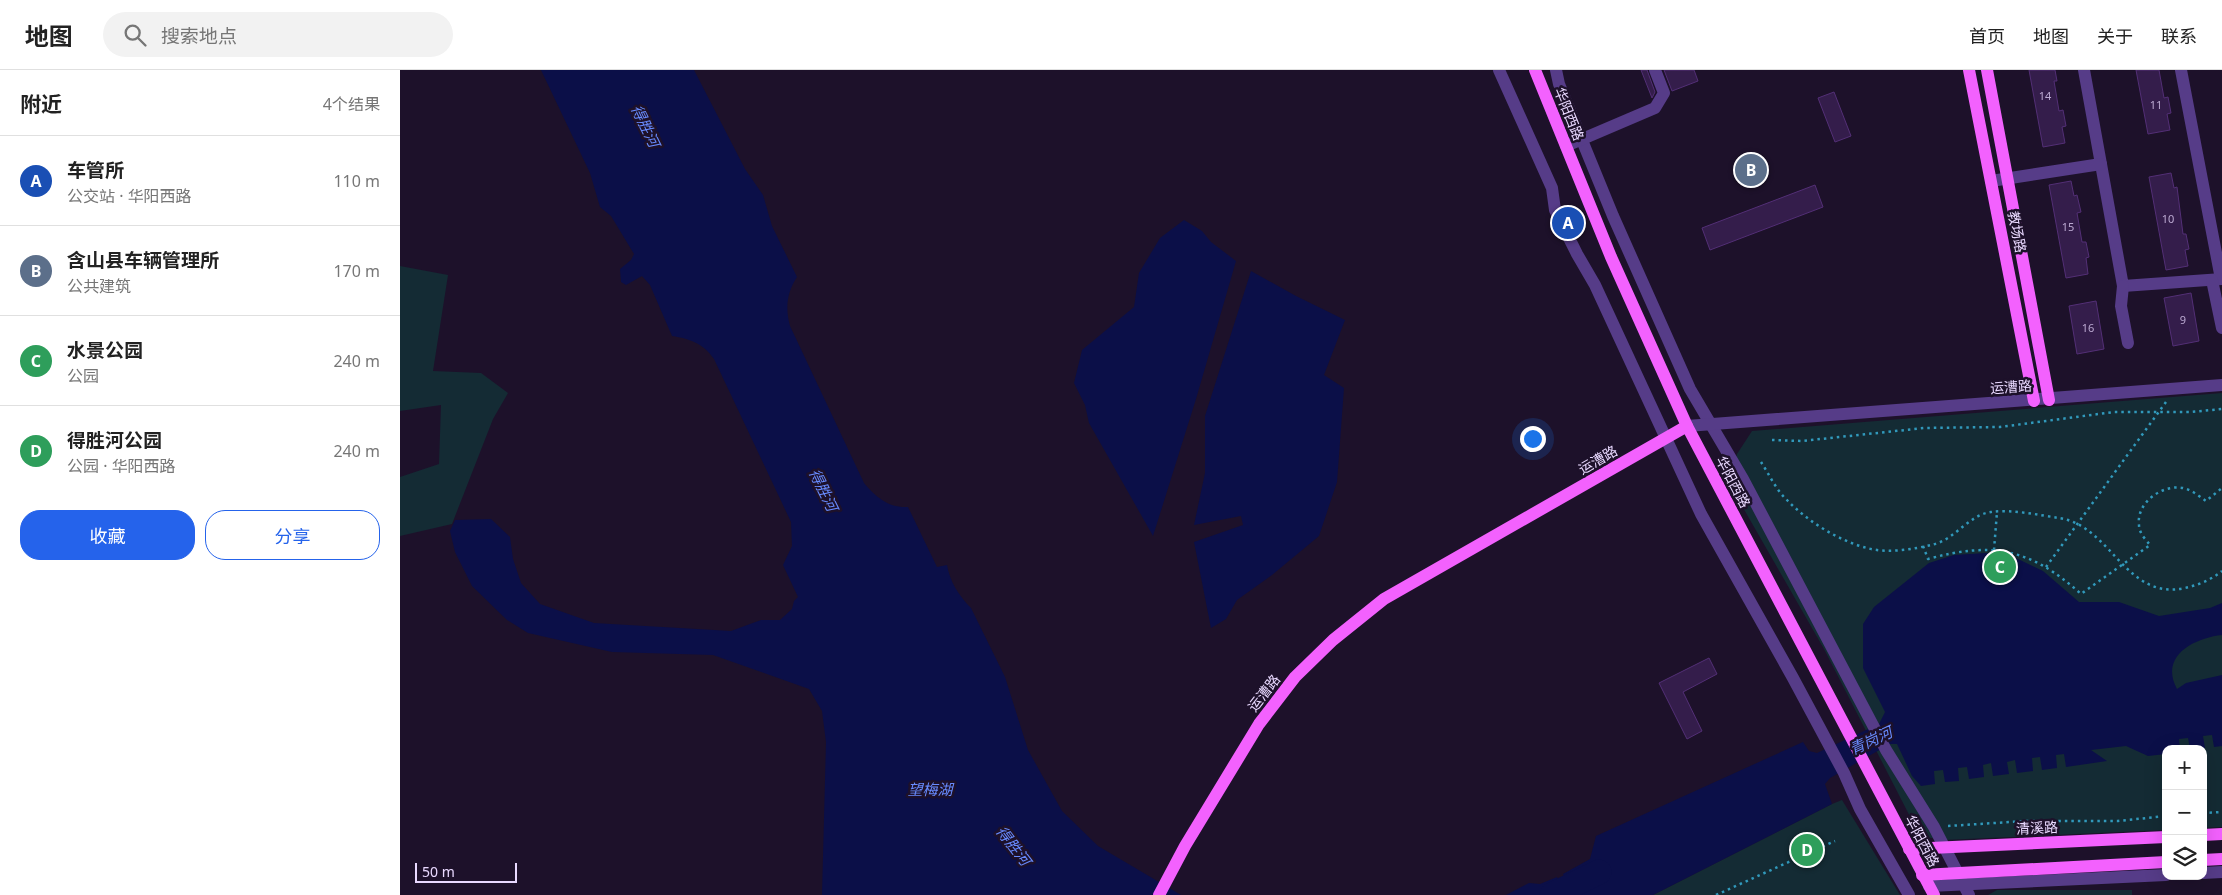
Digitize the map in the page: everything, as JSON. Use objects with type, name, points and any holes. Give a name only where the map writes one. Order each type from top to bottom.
[{"type":"main road","name":"华阳西路","points":[[1535,70],[1612,257],[1686,426],[1931,891]]},
{"type":"main road","name":"教场路","points":[[1969,70],[2034,401]]},
{"type":"main road","name":"教场路","points":[[1987,70],[2049,400]]},
{"type":"main road","name":"运漕路","points":[[1159,895],[1185,846],[1259,724],[1295,678],[1333,640],[1384,599],[1686,426]]},
{"type":"main road","points":[[2207,835],[2222,834]]},
{"type":"main road","name":"清溪路","points":[[1910,849],[2162,837]]},
{"type":"main road","points":[[2207,860],[2222,859]]},
{"type":"main road","points":[[1922,875],[2162,862]]},
{"type":"street","points":[[1499,70],[1552,188],[1555,210],[1576,254],[1596,285],[1701,514],[1844,773],[1860,809],[1910,895]]},
{"type":"street","points":[[1556,70],[1559,84],[1613,216],[1686,380],[1743,479],[1886,750],[1934,827],[1967,890]]},
{"type":"street","points":[[1566,146],[1655,108],[1664,93],[1655,70]]},
{"type":"street","points":[[2084,70],[2123,286],[2121,306],[2128,343]]},
{"type":"street","points":[[2181,70],[2218,279],[2222,328]]},
{"type":"street","points":[[1991,181],[2101,164]]},
{"type":"street","points":[[2123,286],[2218,279]]},
{"type":"street","name":"运漕路","points":[[1686,426],[2049,400],[2222,385]]},
{"type":"street","points":[[2207,873],[2222,872]]},
{"type":"street","points":[[1931,891],[2162,875]]},
{"type":"path","points":[[2046,566],[2176,389]]},
{"type":"path","points":[[1772,440],[1802,441],[1924,428],[2000,427],[2114,412],[2222,409]]},
{"type":"path","points":[[1761,462],[1786,499],[1810,519],[1838,536],[1868,548],[1892,550],[1923,546],[1936,543],[1951,536],[1969,521],[1990,512],[2031,513],[2068,519],[2078,524],[2123,564],[2133,576],[2152,588],[2174,591],[2198,585],[2222,571]]},
{"type":"path","points":[[1923,546],[1928,559],[1954,552],[1980,550],[2014,552],[2046,566],[2081,594],[2150,545],[2139,526],[2141,512],[2148,500],[2158,492],[2170,488],[2188,490],[2206,501],[2222,488]]},
{"type":"path","points":[[1994,551],[1997,512]]},
{"type":"path","points":[[2207,813],[2222,812]]},
{"type":"path","points":[[1934,827],[2026,821],[2118,821],[2162,816]]},
{"type":"path","points":[[1716,895],[1835,841]]},
{"type":"shaded area","points":[[400,266],[448,275],[433,371],[481,373],[508,393],[493,419],[452,524],[400,536],[400,477],[439,464],[441,405],[400,411]]},
{"type":"shaded area","points":[[2222,393],[2222,827],[2207,828],[2207,745],[2162,745],[2162,830],[1943,840],[1920,836],[1824,649],[1730,485],[1737,454],[1752,431]]},
{"type":"shaded area","points":[[1842,800],[1900,895],[1653,895],[1832,804]]},
{"type":"shaded area","points":[[1997,890],[2132,890],[2132,895],[1988,895]]},
{"type":"water","name":"望梅湖","points":[[541,70],[694,70],[745,169],[763,195],[772,226],[797,277],[791,288],[788,300],[790,326],[864,483],[873,493],[888,504],[908,507],[937,567],[947,565],[953,583],[959,594],[971,608],[1005,677],[1028,750],[1062,811],[1098,846],[1181,895],[822,895],[826,742],[822,711],[809,689],[713,655],[612,652],[528,633],[507,620],[472,586],[455,552],[450,531],[455,520],[491,519],[510,537],[513,559],[521,583],[540,604],[594,623],[731,631],[761,620],[780,620],[792,609],[794,601],[798,597],[783,565],[792,546],[791,522],[714,359],[701,345],[672,336],[650,285],[642,276],[626,285],[621,282],[620,269],[631,260],[634,254],[611,216],[600,207],[590,173]]},
{"type":"water","points":[[1184,220],[1202,231],[1211,242],[1236,261],[1196,399],[1153,536],[1089,423],[1085,405],[1074,383],[1082,350],[1134,307],[1139,273],[1160,238]]},
{"type":"water","points":[[1251,271],[1345,320],[1324,375],[1344,388],[1337,482],[1319,536],[1272,575],[1237,600],[1226,619],[1211,628],[1194,542],[1243,525],[1241,516],[1194,525],[1205,473],[1205,416]]},
{"type":"water","points":[[1986,553],[2018,559],[2043,571],[2079,602],[2119,602],[2159,616],[2210,608],[2222,603],[2222,635],[2201,640],[2191,645],[2182,651],[2172,667],[2177,689],[2186,683],[2222,675],[2222,746],[2214,747],[2212,735],[2203,736],[2204,745],[2189,745],[2188,738],[2179,739],[2180,745],[2162,745],[2162,754],[2148,756],[2126,746],[2091,750],[2107,761],[2066,767],[2064,754],[2056,755],[2057,768],[2042,770],[2040,757],[2032,758],[2033,771],[2017,773],[2015,760],[2007,762],[2009,774],[1993,776],[1991,763],[1983,765],[1984,777],[1969,779],[1967,767],[1958,768],[1959,781],[1945,782],[1943,770],[1934,771],[1935,784],[1921,786],[1912,776],[1897,744],[1890,744],[1830,778],[1825,784],[1832,804],[1653,895],[1573,895],[1563,874],[1590,859],[1596,836],[1803,742],[1809,751],[1817,753],[1879,724],[1885,712],[1863,668],[1863,624],[1874,607],[1929,563],[1954,555]]},
{"type":"water","points":[[1557,877],[1565,895],[1506,895],[1529,883],[1540,884]]},
{"type":"building","points":[[1641,70],[1647,70],[1655,92],[1652,98]]},
{"type":"building","points":[[1664,70],[1694,70],[1698,81],[1672,91]]},
{"type":"building","points":[[2029,70],[2055,70],[2057,81],[2054,81],[2059,111],[2063,110],[2066,126],[2062,127],[2065,143],[2043,147]]},
{"type":"building","points":[[2136,70],[2159,70],[2164,98],[2168,97],[2171,113],[2167,114],[2170,130],[2148,134]]},
{"type":"building","points":[[1834,92],[1851,136],[1835,142],[1818,98]]},
{"type":"building","points":[[2171,173],[2174,188],[2177,187],[2183,234],[2186,234],[2189,249],[2185,250],[2188,266],[2166,270],[2149,177]]},
{"type":"building","points":[[2071,181],[2074,196],[2077,195],[2081,212],[2077,213],[2082,242],[2086,242],[2089,257],[2086,258],[2088,274],[2066,278],[2049,185]]},
{"type":"building","points":[[1815,185],[1823,207],[1710,250],[1702,228]]},
{"type":"building","points":[[2191,293],[2199,341],[2173,346],[2164,298]]},
{"type":"building","points":[[2096,301],[2104,349],[2077,354],[2069,306]]},
{"type":"building","points":[[1709,658],[1717,674],[1683,692],[1702,731],[1687,739],[1659,683]]},
{"type":"waterway","name":"青岗河","points":[[1552,895],[1599,872]]},
{"type":"place","name":"含山县车辆管理所","points":[[1751,170]]},
{"type":"place","name":"车管所","points":[[1568,223]]},
{"type":"place","name":"水景公园","points":[[2000,567]]},
{"type":"place","name":"得胜河公园","points":[[1807,850]]},
{"type":"water label","name":"得胜河","points":[[645,126]]},
{"type":"water label","name":"得胜河","points":[[823,490]]},
{"type":"water label","name":"得胜河","points":[[1013,846]]}]
